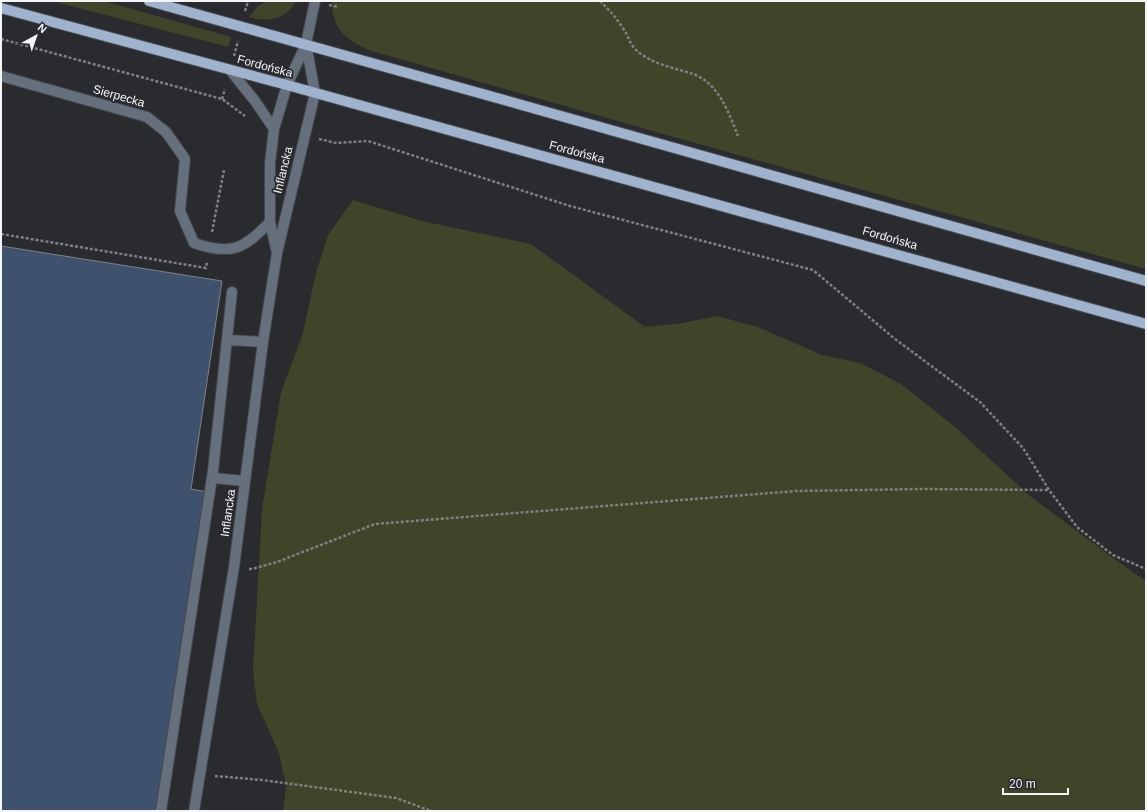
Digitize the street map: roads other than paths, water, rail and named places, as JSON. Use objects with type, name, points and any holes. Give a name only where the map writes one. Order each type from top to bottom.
[{"type":"main road","points":[[149,1],[1146,281]]},
{"type":"main road","name":"Fordońska","points":[[1,8],[287,85],[1146,324]]},
{"type":"street","points":[[315,93],[306,44],[316,1]]},
{"type":"street","name":"Inflancka","points":[[277,253],[270,222],[270,163],[274,129],[287,85],[306,44]]},
{"type":"street","name":"Inflancka","points":[[230,70],[255,101],[274,129]]},
{"type":"street","name":"Sierpecka","points":[[1,76],[147,117],[166,132],[185,158],[180,211],[194,243],[209,248],[223,250],[243,246],[254,238],[270,222]]},
{"type":"street","name":"Inflancka","points":[[194,811],[234,567],[277,253],[315,93]]},
{"type":"street","points":[[161,811],[212,478],[232,292]]},
{"type":"street","points":[[227,340],[264,342]]},
{"type":"street","points":[[212,478],[246,481]]}]
